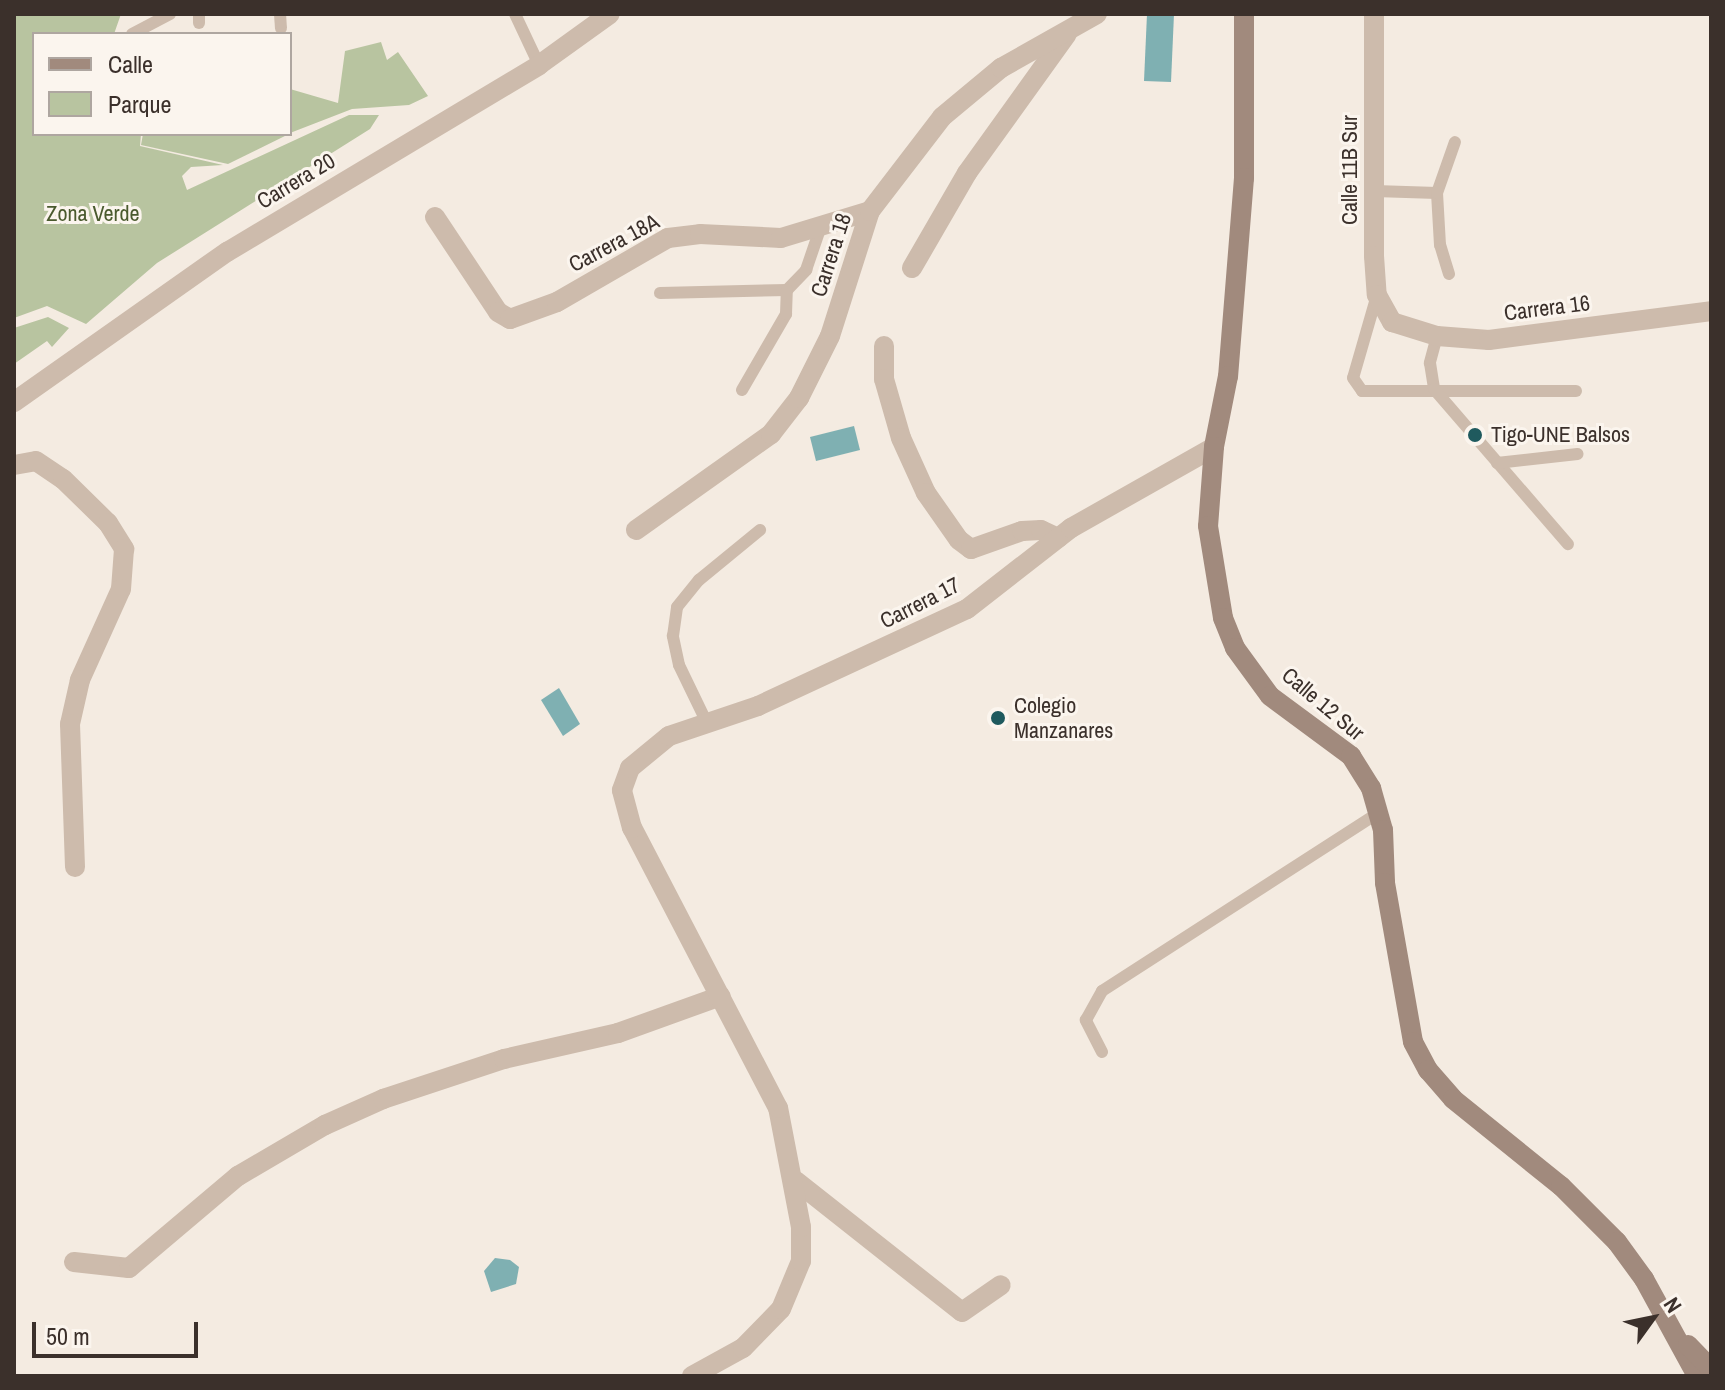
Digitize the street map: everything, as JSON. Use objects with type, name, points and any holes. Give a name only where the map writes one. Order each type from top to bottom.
[{"type":"main road","name":"Calle 12 Sur","points":[[1244,14],[1244,178],[1228,376],[1214,447],[1208,526],[1215,588],[1235,648],[1270,696],[1351,756],[1371,788],[1378,813],[1413,1042],[1428,1070],[1453,1099],[1589,1211],[1644,1279],[1697,1376]]},
{"type":"main road","name":"Calle 12 Sur","points":[[1675,1331],[1711,1369]]},
{"type":"street","name":"Carrera 20","points":[[14,402],[227,252],[539,65],[610,14]]},
{"type":"street","name":"Carrera 18","points":[[636,530],[771,434],[799,398],[830,336],[870,211],[942,117],[1001,68],[1097,14]]},
{"type":"street","name":"Calle 11B Sur","points":[[1374,14],[1377,295],[1392,322]]},
{"type":"street","points":[[912,268],[967,173],[1069,31]]},
{"type":"street","name":"Carrera 18A","points":[[435,217],[498,312],[510,319],[557,302],[668,238],[700,234],[781,238],[820,229],[870,211]]},
{"type":"street","name":"Carrera 16","points":[[1392,322],[1437,336],[1489,340],[1711,311]]},
{"type":"street","points":[[884,346],[884,379],[901,438],[926,493],[959,540],[971,549],[1022,531],[1041,530],[1058,538]]},
{"type":"street","name":"Carrera 17","points":[[721,996],[632,828],[622,790],[630,768],[669,736],[811,683],[967,609],[1058,538],[1214,447]]},
{"type":"street","points":[[14,465],[36,461],[63,479],[108,523],[124,549],[121,589],[80,680],[70,724],[75,867]]},
{"type":"street","points":[[74,1262],[129,1268],[238,1176],[325,1125],[383,1099],[504,1059],[618,1033],[721,996],[778,1108],[796,1181],[801,1261],[781,1309],[743,1348],[692,1376]]},
{"type":"street","points":[[796,1181],[962,1312],[1001,1285]]},
{"type":"lane","points":[[136,32],[170,14]]},
{"type":"lane","points":[[280,14],[281,28]]},
{"type":"lane","points":[[515,14],[539,65]]},
{"type":"lane","points":[[1449,274],[1440,245],[1437,193],[1455,142]]},
{"type":"lane","points":[[1375,191],[1437,193]]},
{"type":"lane","points":[[742,390],[786,314],[787,290],[806,270],[820,229]]},
{"type":"lane","points":[[660,293],[787,290]]},
{"type":"lane","points":[[1377,295],[1360,344],[1355,385],[1370,393],[1434,389],[1576,391]]},
{"type":"lane","points":[[1437,336],[1430,363],[1434,389],[1568,544]]},
{"type":"lane","points":[[1497,463],[1577,454]]},
{"type":"lane","points":[[707,723],[679,665],[673,636],[677,607],[699,580],[760,530]]},
{"type":"lane","points":[[1102,1052],[1086,1020],[1102,991],[1378,813]]},
{"type":"green space","name":"Zona Verde","points":[[14,14],[121,14],[115,32],[32,32],[32,136],[141,136],[140,146],[223,165],[191,167],[182,176],[187,190],[349,115],[379,115],[370,129],[157,263],[86,324],[47,306],[14,318]]},
{"type":"green space","points":[[381,42],[387,60],[398,52],[428,96],[409,105],[352,109],[292,132],[292,90],[338,103],[345,51]]},
{"type":"green space","points":[[143,136],[285,136],[228,164],[141,145]]},
{"type":"green space","points":[[48,317],[69,328],[52,347],[47,341],[14,364],[14,328]]},
{"type":"water","points":[[1147,14],[1174,14],[1171,82],[1144,81]]},
{"type":"water","points":[[854,426],[860,450],[816,461],[810,437]]},
{"type":"water","points":[[559,688],[580,724],[563,736],[541,700]]},
{"type":"water","points":[[495,1258],[510,1260],[519,1267],[516,1284],[491,1292],[484,1271]]},
{"type":"place","name":"Tigo-UNE Balsos","points":[[1475,435]]},
{"type":"place","name":"Colegio Manzanares","points":[[998,718]]}]
